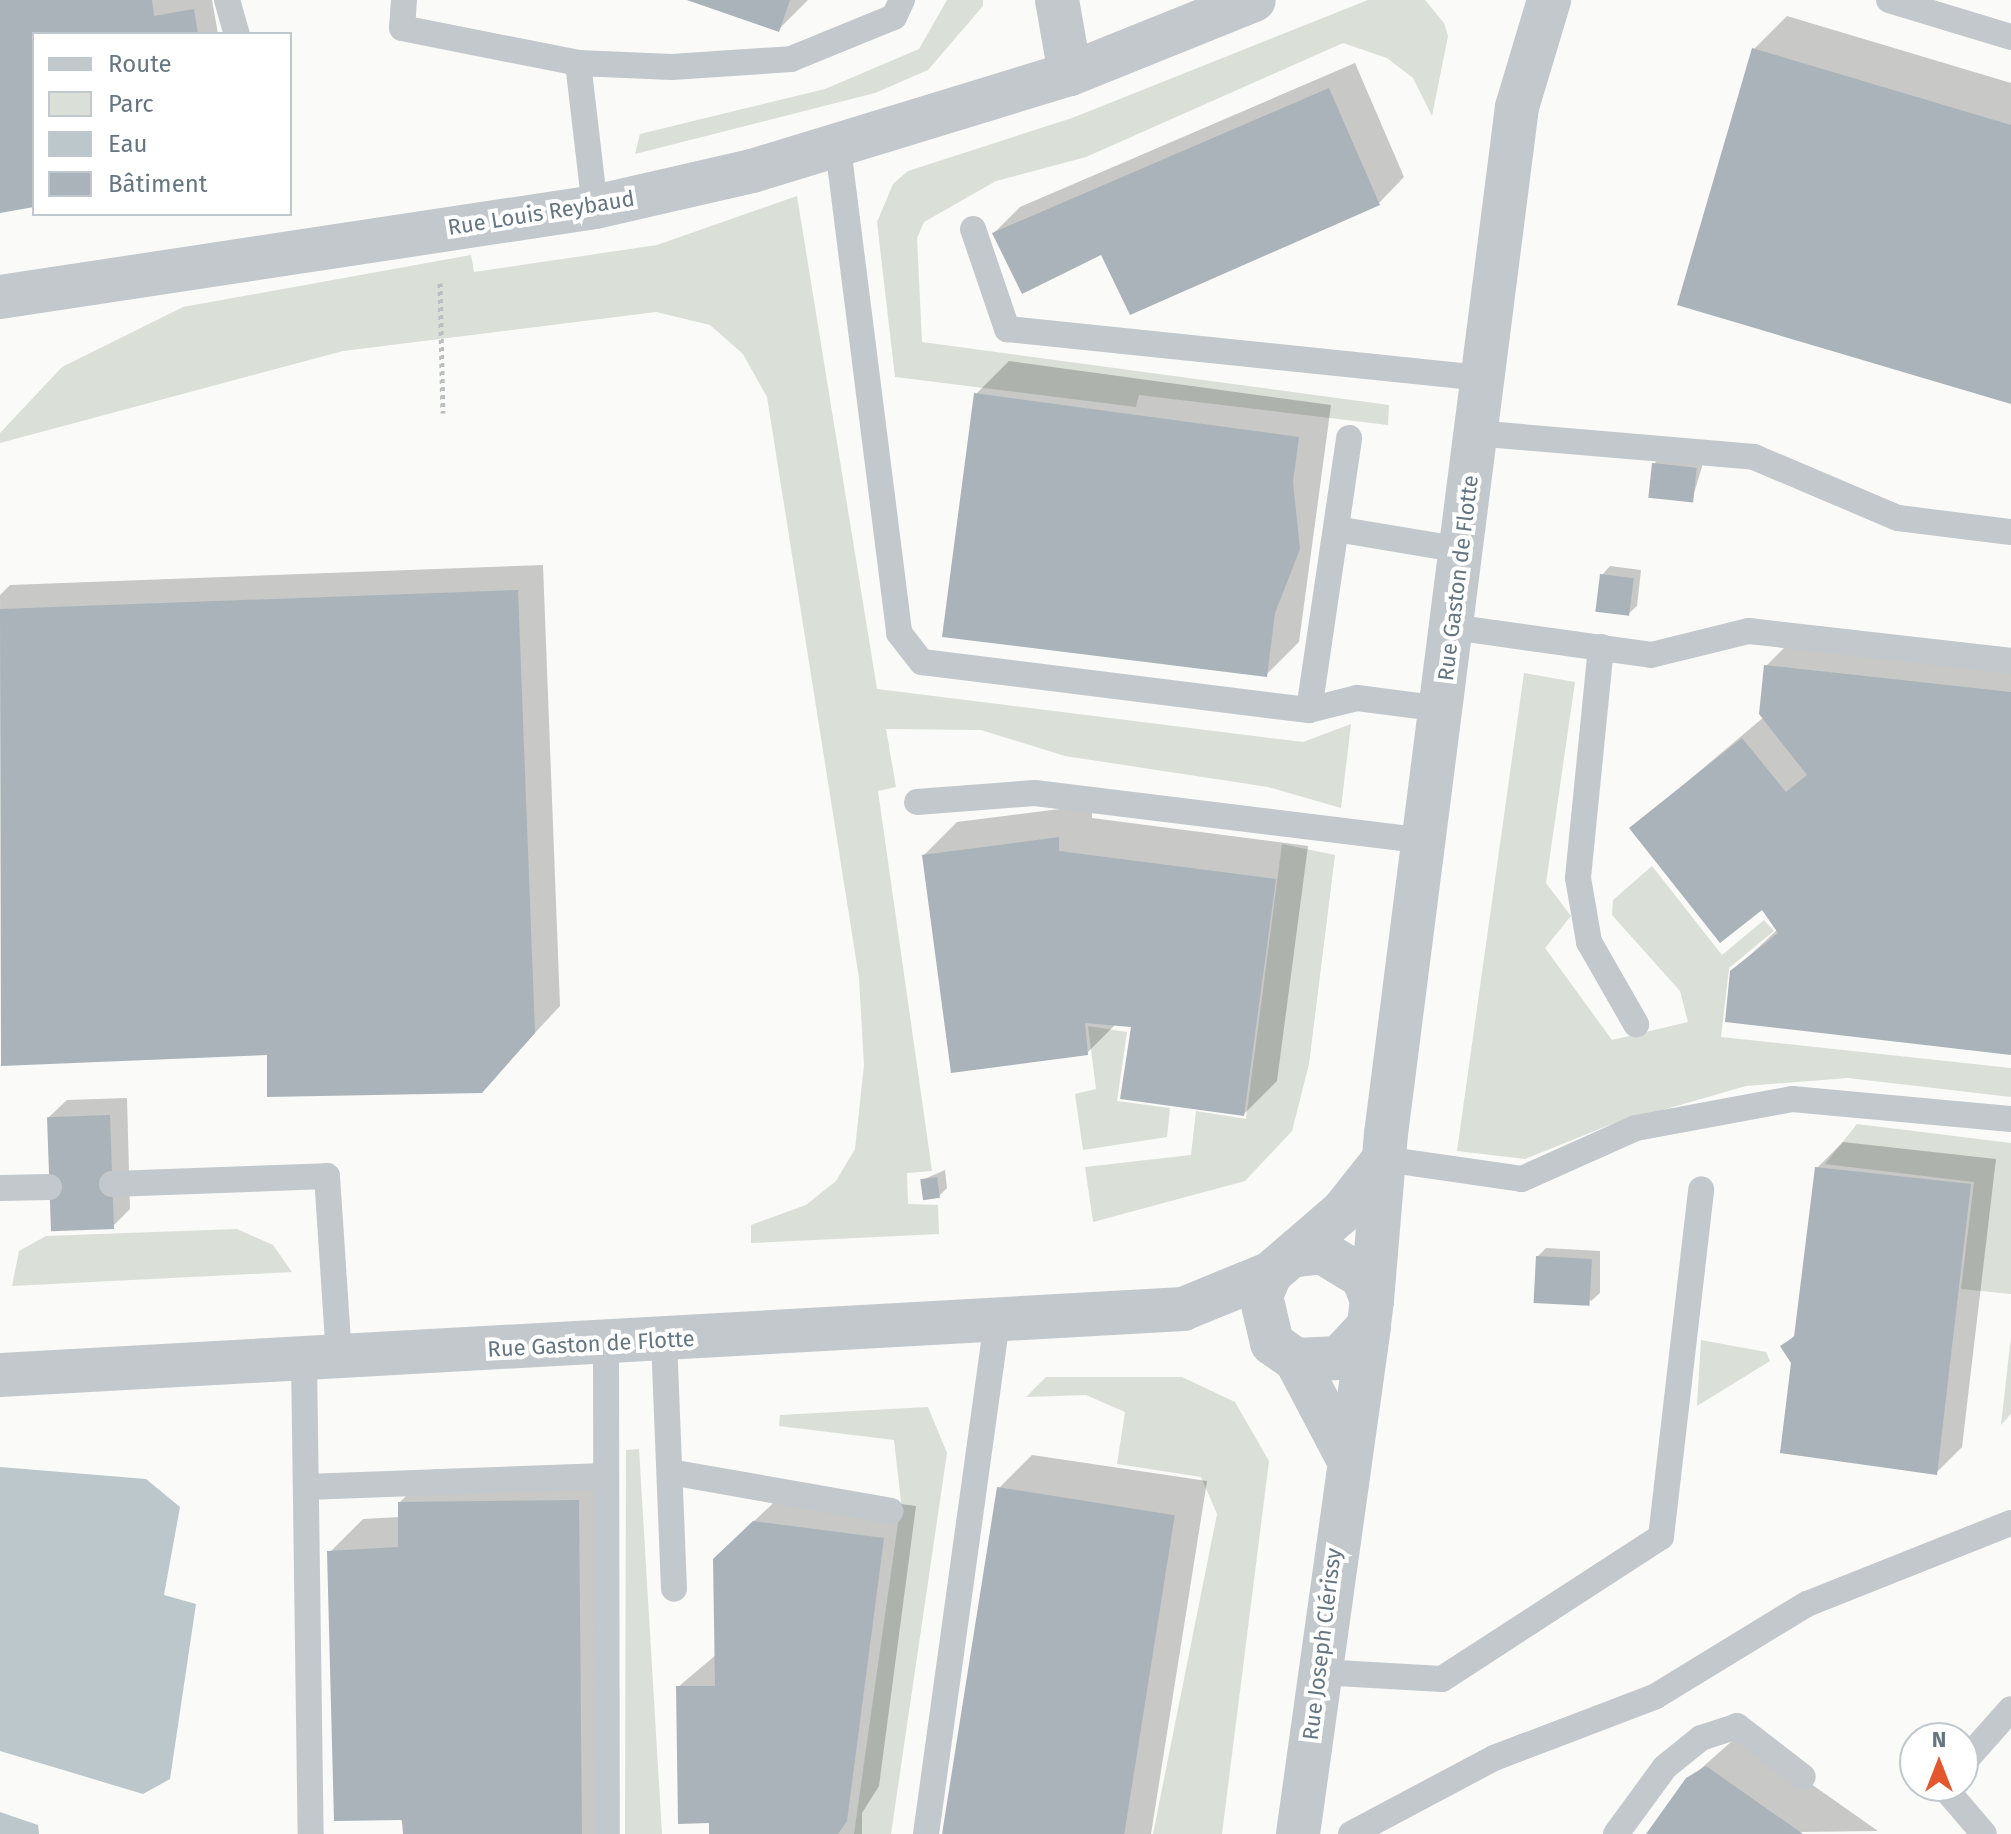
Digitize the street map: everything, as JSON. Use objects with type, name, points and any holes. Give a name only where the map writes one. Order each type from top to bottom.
[{"type":"street","points":[[1057,0],[1070,74]]},
{"type":"street","name":"Rue Louis Reybaud","points":[[0,297],[595,207],[838,148],[1070,74],[1254,0]]},
{"type":"street","name":"Rue Gaston de Flotte","points":[[1183,1309],[1284,1351],[1339,1358],[1370,1313],[1384,1159],[1427,841],[1517,107],[1549,0]]},
{"type":"street","name":"Rue Gaston de Flotte","points":[[1284,1264],[1384,1159]]},
{"type":"street","name":"Rue Gaston de Flotte","points":[[0,1375],[1183,1309],[1284,1264],[1322,1252],[1346,1261],[1370,1313]]},
{"type":"street","points":[[1284,1264],[1261,1296],[1284,1351],[1346,1455]]},
{"type":"street","name":"Rue Joseph Clérissy","points":[[1298,1834],[1346,1455],[1368,1365],[1370,1313]]},
{"type":"lane","points":[[227,0],[236,32]]},
{"type":"lane","points":[[404,0],[402,28],[578,63],[672,67],[791,59],[894,17],[902,0]]},
{"type":"lane","points":[[1889,0],[2011,37]]},
{"type":"lane","points":[[578,63],[595,207]]},
{"type":"lane","points":[[838,148],[899,633],[922,662],[1309,710],[1357,698],[1443,709]]},
{"type":"lane","points":[[973,229],[1007,329],[1482,378]]},
{"type":"lane","points":[[1475,433],[1754,457],[1898,518],[2011,532]]},
{"type":"lane","points":[[1309,710],[1349,438]]},
{"type":"lane","points":[[1336,529],[1462,550]]},
{"type":"lane","points":[[1452,627],[1651,655],[1749,631],[2011,661]]},
{"type":"lane","points":[[1601,647],[1578,878],[1589,942],[1636,1024]]},
{"type":"lane","points":[[917,802],[1035,793],[1427,841]]},
{"type":"lane","points":[[1384,1159],[1522,1179],[1636,1128],[1792,1099],[2011,1119]]},
{"type":"lane","points":[[112,1184],[327,1176],[322,1358],[306,1487],[311,1834]]},
{"type":"lane","points":[[0,1188],[49,1187]]},
{"type":"lane","points":[[1319,1672],[1442,1679],[1661,1537],[1701,1189]]},
{"type":"lane","points":[[926,1834],[997,1321]]},
{"type":"lane","points":[[664,1340],[674,1589]]},
{"type":"lane","points":[[606,1343],[607,1834]]},
{"type":"lane","points":[[670,1472],[891,1511]]},
{"type":"lane","points":[[306,1487],[604,1476]]},
{"type":"lane","points":[[1351,1834],[1494,1758],[1656,1696],[1807,1604],[2011,1523]]},
{"type":"lane","points":[[1979,1745],[2011,1709]]},
{"type":"lane","points":[[1616,1834],[1665,1767],[1701,1738],[1737,1726],[1803,1777]]},
{"type":"lane","points":[[1957,1802],[1984,1834]]},
{"type":"path","points":[[441,230],[443,413]]},
{"type":"green space","points":[[947,0],[983,0],[983,6],[928,70],[875,93],[635,154],[640,134],[825,89],[919,49]]},
{"type":"green space","points":[[1368,0],[1425,0],[1444,23],[1448,36],[1432,116],[1413,78],[1387,58],[1343,43],[1086,157],[996,181],[924,222],[917,238],[922,342],[1389,405],[1388,425],[1139,395],[1136,407],[895,377],[877,222],[893,184],[908,171],[1072,118]]},
{"type":"green space","points":[[797,196],[877,689],[1303,742],[1351,724],[1341,808],[1268,787],[1065,756],[981,730],[886,729],[896,787],[878,791],[932,1171],[907,1173],[908,1204],[938,1205],[939,1234],[751,1243],[751,1225],[806,1205],[836,1181],[855,1149],[864,1065],[859,978],[767,397],[743,354],[710,325],[656,312],[343,351],[0,443],[0,433],[62,367],[183,307],[471,255],[474,272],[657,245]]},
{"type":"green space","points":[[1524,673],[1575,682],[1546,883],[1571,916],[1545,948],[1612,1040],[1688,1022],[1680,991],[1612,915],[1613,900],[1652,866],[1722,955],[1764,920],[1774,931],[1729,968],[1721,1037],[2011,1068],[2011,1097],[1848,1078],[1746,1086],[1607,1126],[1525,1159],[1457,1151]]},
{"type":"green space","points":[[1282,844],[1335,855],[1309,1064],[1292,1131],[1245,1181],[1093,1222],[1085,1167],[1191,1155],[1196,1111],[1246,1119]]},
{"type":"green space","points":[[1088,1026],[1127,1032],[1117,1101],[1170,1108],[1167,1137],[1083,1150],[1075,1094],[1096,1089]]},
{"type":"green space","points":[[1857,1124],[2011,1143],[2011,1294],[1961,1289],[1974,1182],[1825,1164]]},
{"type":"green space","points":[[237,1229],[273,1245],[292,1272],[12,1286],[19,1251],[46,1236]]},
{"type":"green space","points":[[2011,1337],[2011,1414],[2001,1425]]},
{"type":"green space","points":[[1701,1340],[1766,1352],[1770,1361],[1697,1406]]},
{"type":"green space","points":[[1046,1377],[1182,1377],[1235,1402],[1269,1461],[1222,1834],[1153,1834],[1217,1514],[1201,1477],[1117,1464],[1125,1412],[1086,1395],[1026,1397]]},
{"type":"green space","points":[[928,1407],[947,1453],[891,1834],[854,1834],[901,1502],[894,1440],[779,1426],[780,1415]]},
{"type":"green space","points":[[639,1449],[662,1834],[625,1834],[626,1450]]},
{"type":"water","points":[[0,1467],[146,1479],[180,1507],[164,1595],[196,1604],[170,1779],[143,1794],[0,1751]]},
{"type":"water","points":[[0,1812],[38,1825],[39,1834],[0,1834]]},
{"type":"building","points":[[0,0],[152,0],[154,16],[194,9],[198,32],[32,32],[32,207],[0,213]]},
{"type":"building","points":[[687,0],[790,0],[779,32]]},
{"type":"building","points":[[1752,48],[2011,125],[2011,404],[1677,305]]},
{"type":"building","points":[[1329,88],[1380,205],[1130,315],[1101,255],[1022,294],[992,233]]},
{"type":"building","points":[[974,393],[1299,437],[1293,482],[1300,549],[1275,613],[1267,677],[942,637]]},
{"type":"building","points":[[1652,463],[1697,468],[1693,503],[1648,498]]},
{"type":"building","points":[[1600,574],[1634,578],[1629,616],[1595,612]]},
{"type":"building","points":[[518,590],[535,1033],[482,1093],[267,1097],[267,1055],[1,1066],[0,609]]},
{"type":"building","points":[[1764,665],[2011,692],[2011,1055],[1725,1022],[1730,971],[1778,933],[1762,910],[1720,943],[1629,828],[1742,738],[1786,792],[1807,775],[1759,714]]},
{"type":"building","points":[[1059,837],[1059,851],[1276,879],[1244,1116],[1120,1099],[1131,1027],[1085,1023],[1088,1055],[951,1073],[922,855]]},
{"type":"building","points":[[110,1115],[114,1229],[51,1231],[47,1117]]},
{"type":"building","points":[[1815,1167],[1971,1184],[1937,1475],[1780,1453],[1791,1363],[1780,1346],[1794,1337]]},
{"type":"building","points":[[937,1177],[940,1198],[923,1200],[920,1179]]},
{"type":"building","points":[[1536,1256],[1592,1259],[1589,1306],[1534,1303]]},
{"type":"building","points":[[997,1487],[1175,1515],[1124,1834],[942,1834]]},
{"type":"building","points":[[579,1500],[582,1834],[403,1834],[402,1820],[334,1821],[327,1551],[398,1547],[398,1502]]},
{"type":"building","points":[[753,1521],[884,1538],[847,1821],[838,1834],[709,1834],[709,1823],[678,1824],[676,1686],[715,1686],[713,1559]]},
{"type":"building","points":[[1706,1766],[1803,1834],[1646,1834],[1686,1778]]}]
